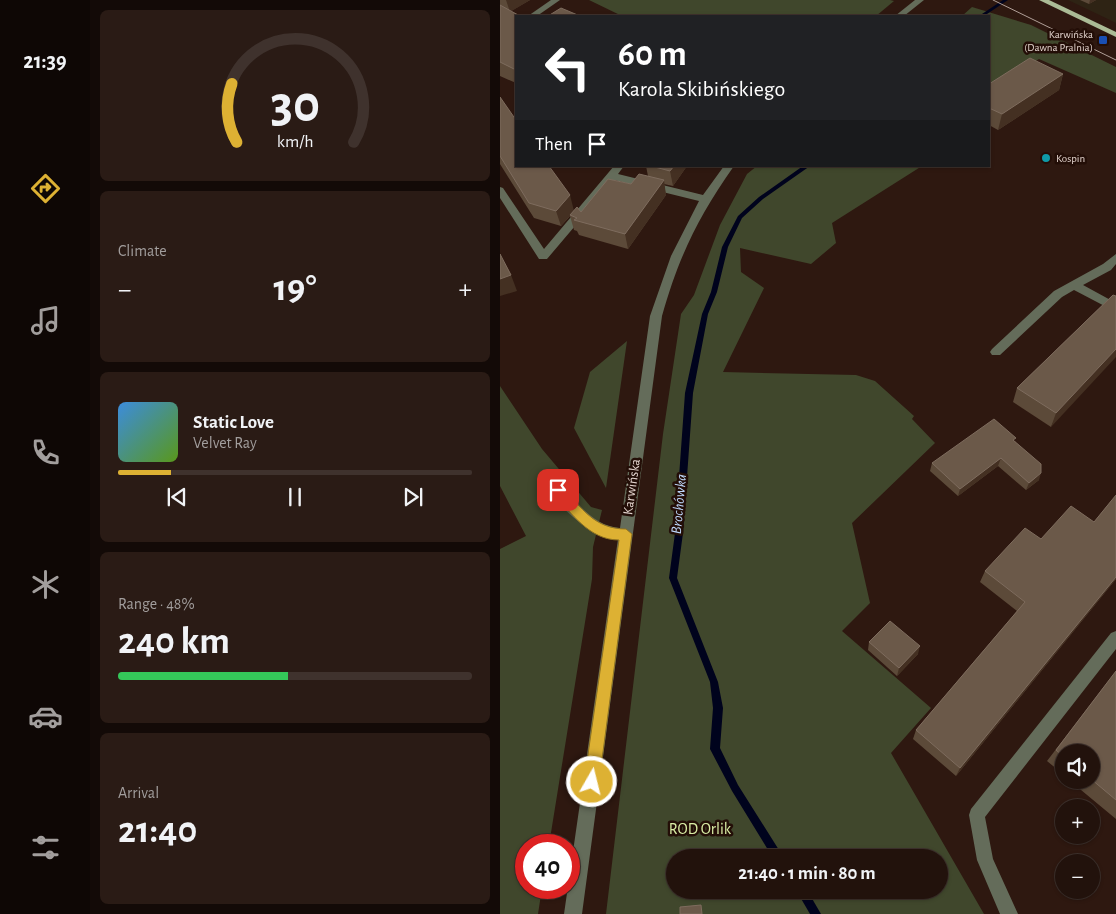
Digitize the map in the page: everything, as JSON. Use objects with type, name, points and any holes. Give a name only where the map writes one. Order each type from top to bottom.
[{"type":"main road","points":[[1043,0],[1116,35]]},
{"type":"street","points":[[534,15],[556,0]]},
{"type":"street","points":[[900,15],[920,0]]},
{"type":"street","name":"Karwińska","points":[[573,914],[656,316],[678,252],[705,199],[728,167]]},
{"type":"street","points":[[500,190],[543,256],[615,170],[705,199]]},
{"type":"street","points":[[996,352],[1058,294],[1107,267],[1116,258]]},
{"type":"street","points":[[1074,284],[1116,308]]},
{"type":"street","points":[[558,490],[590,526],[612,534],[626,534]]},
{"type":"street","points":[[1009,914],[985,860],[977,815],[1116,638]]},
{"type":"shaded area","points":[[1068,0],[1116,0],[1116,23],[1110,20]]},
{"type":"green space","points":[[589,0],[894,1],[877,15],[620,15]]},
{"type":"green space","points":[[972,7],[1031,25],[1116,67],[1116,93],[1039,59],[990,88],[990,15],[963,15]]},
{"type":"green space","name":"ROD Orlik","points":[[756,167],[920,167],[832,223],[836,243],[811,264],[740,248],[741,272],[764,288],[723,372],[856,375],[875,381],[914,416],[912,419],[935,443],[852,523],[870,603],[842,631],[931,708],[891,753],[946,849],[666,849],[666,899],[948,899],[948,852],[984,914],[606,914],[663,434],[681,314],[694,295],[720,225],[747,174]]},
{"type":"green space","points":[[627,341],[606,488],[574,428],[590,372]]},
{"type":"green space","points":[[500,386],[542,449],[591,507],[602,510],[593,547],[592,579],[551,834],[515,834],[515,899],[540,899],[538,914],[500,914],[500,549],[526,536],[500,486]]},
{"type":"building","points":[[500,5],[518,15],[515,15],[515,70],[500,62]]},
{"type":"building","points":[[561,8],[578,15],[550,15]]},
{"type":"building","points":[[1030,58],[1063,74],[1002,114],[990,108],[990,83]]},
{"type":"building","points":[[500,97],[515,119],[515,167],[550,167],[570,195],[556,211],[529,203],[500,156]]},
{"type":"building","points":[[655,167],[673,167],[670,171]]},
{"type":"building","points":[[639,174],[664,180],[625,234],[574,220],[577,218],[570,215],[577,207],[581,212],[608,179],[631,184]]},
{"type":"building","points":[[500,254],[511,275],[500,279]]},
{"type":"building","points":[[1113,295],[1116,296],[1116,349],[1056,413],[1017,388]]},
{"type":"building","points":[[994,419],[1016,438],[1013,440],[1041,464],[1041,473],[1029,483],[1001,458],[960,489],[932,463]]},
{"type":"building","points":[[1116,495],[1116,577],[960,768],[916,730],[1025,602],[985,571],[1025,528],[1041,539],[1071,506],[1094,522]]},
{"type":"building","points":[[890,621],[920,646],[899,668],[869,642]]},
{"type":"building","points":[[1116,671],[1116,800],[1100,787],[1100,744],[1061,744]]},
{"type":"building","points":[[701,905],[702,914],[680,914],[680,907]]},
{"type":"waterway","name":"Brochówka","points":[[983,15],[1006,0]]},
{"type":"waterway","name":"Brochówka","points":[[773,849],[735,788],[715,749],[718,708],[714,682],[673,578],[679,533],[689,393],[705,314],[714,292],[725,247],[740,217],[761,198],[806,167]]},
{"type":"waterway","name":"Brochówka","points":[[807,899],[816,914]]},
{"type":"tram line","points":[[993,0],[1116,60]]},
{"type":"place","name":"Karwińska (Dawna Pralnia)","points":[[1103,40]]},
{"type":"place","name":"Kospin","points":[[1046,158]]},
{"type":"route","points":[[558,490],[590,526],[612,534],[626,534],[592,782]]}]
